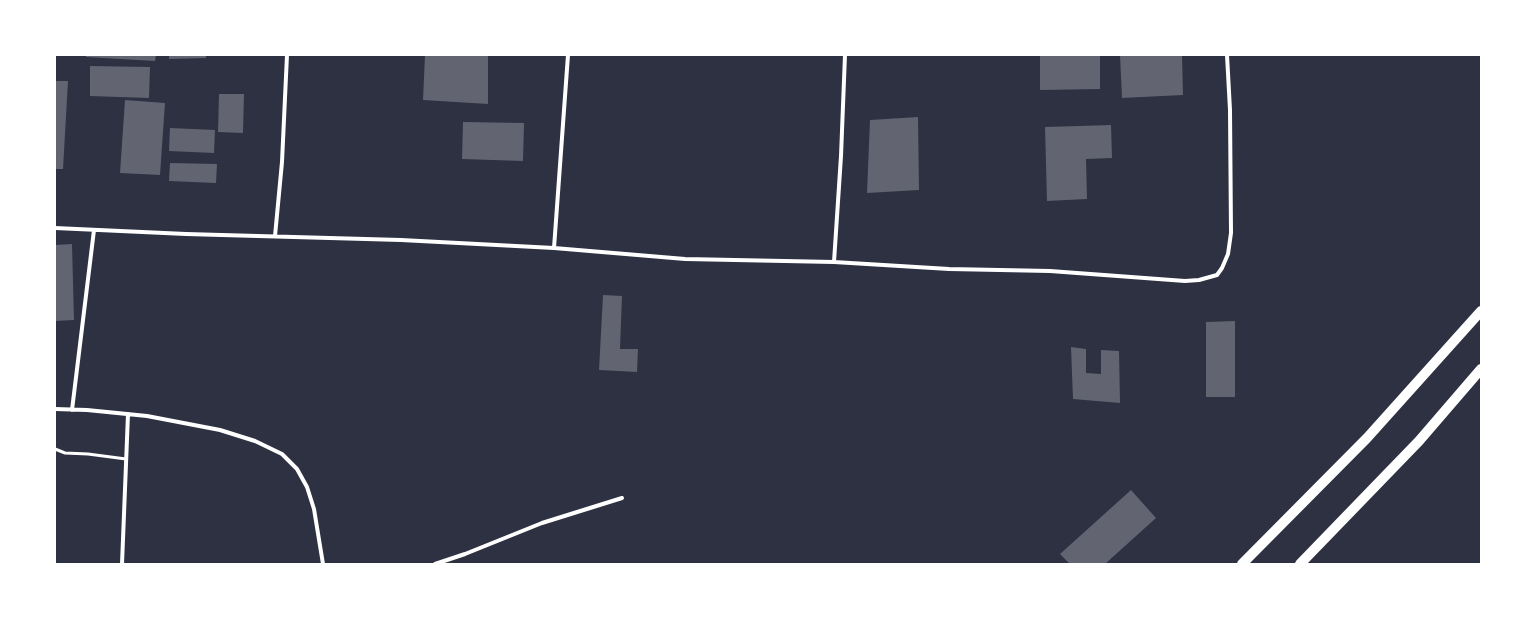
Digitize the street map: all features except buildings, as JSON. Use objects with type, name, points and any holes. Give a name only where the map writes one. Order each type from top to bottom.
[{"type":"main road","points":[[1242,564],[1367,438],[1481,311]]},
{"type":"main road","points":[[1300,564],[1419,441],[1481,369]]},
{"type":"street","points":[[275,236],[282,162],[287,55]]},
{"type":"street","points":[[554,248],[568,55]]},
{"type":"street","points":[[834,262],[841,156],[845,55]]},
{"type":"street","points":[[55,228],[186,234],[401,240],[554,248],[685,259],[834,262],[949,269],[1050,271],[1185,281],[1199,280],[1217,275],[1222,268],[1228,254],[1231,233],[1230,110],[1227,55]]},
{"type":"street","points":[[72,410],[94,230]]},
{"type":"street","points":[[55,409],[148,416],[220,430],[255,441],[282,454],[297,469],[307,487],[314,509],[323,564]]},
{"type":"street","points":[[122,564],[128,414]]},
{"type":"street","points":[[435,564],[465,554],[542,523],[622,498]]},
{"type":"lane","points":[[55,449],[65,453],[88,454],[126,459]]}]
